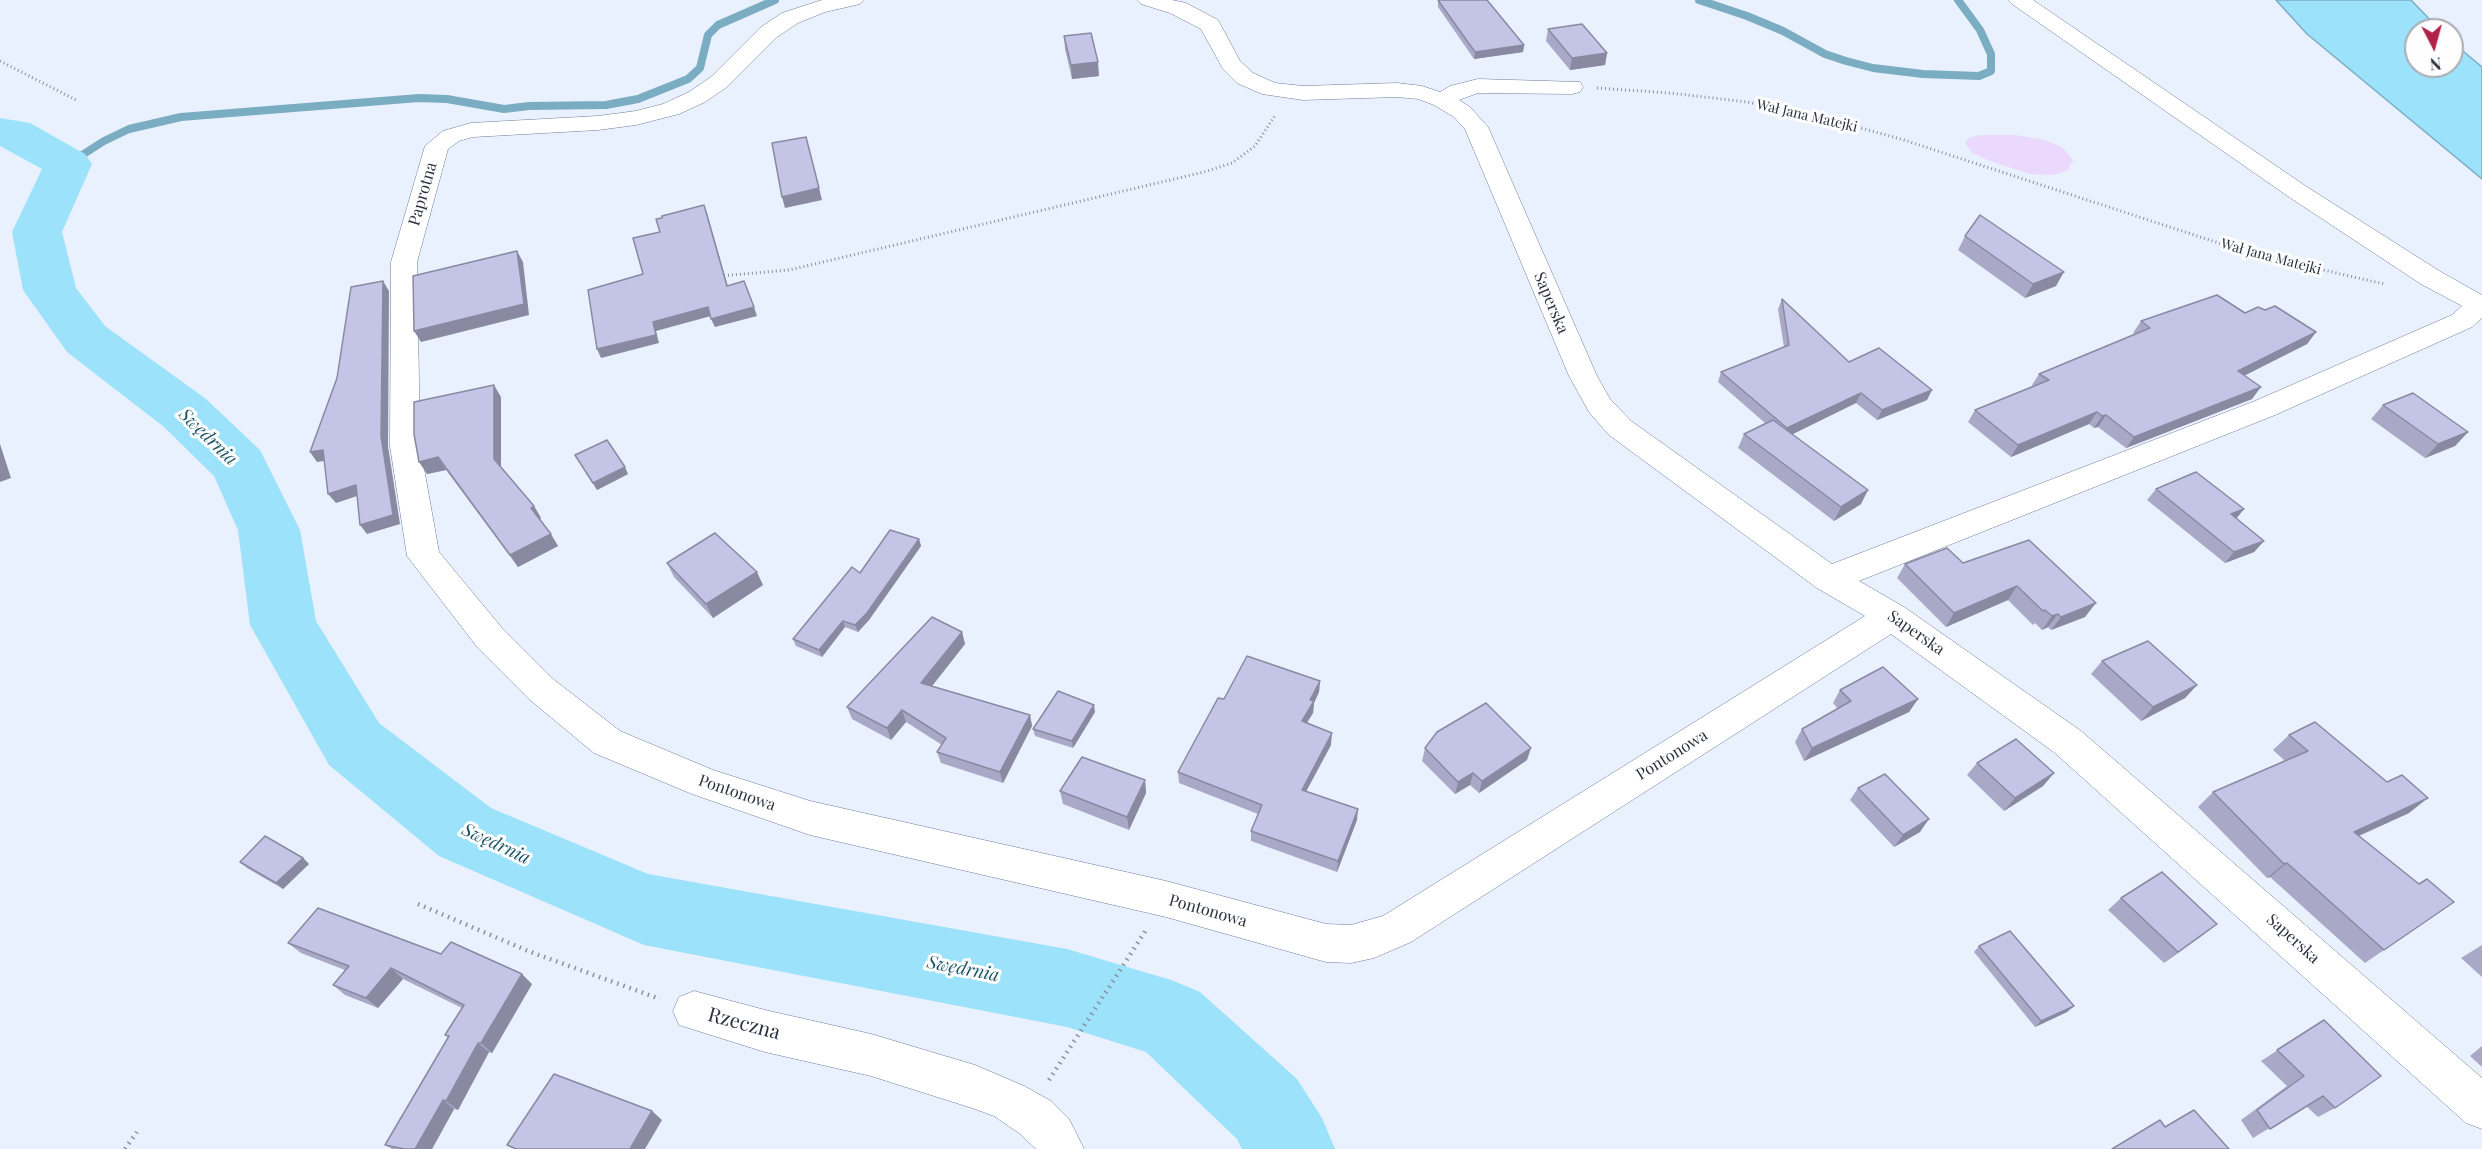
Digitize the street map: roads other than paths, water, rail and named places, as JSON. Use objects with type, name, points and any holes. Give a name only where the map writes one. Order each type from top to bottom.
[{"type":"street","name":"Paprotna","points":[[490,638],[423,556],[405,446],[404,262],[437,146],[451,136],[471,130],[597,123],[636,118],[671,109],[697,97],[718,82],[769,32],[790,18],[819,7],[853,0]]},
{"type":"street","points":[[1148,0],[1178,8],[1210,25],[1231,64],[1245,78],[1270,89],[1287,92],[1397,90],[1422,93],[1442,100],[1458,91],[1478,86],[1572,87]]},
{"type":"street","points":[[1829,579],[2265,408],[2462,321],[2481,305],[2431,278],[2298,192],[2019,0]]},
{"type":"street","name":"Saperska","points":[[1442,100],[1462,112],[1476,127],[1583,376],[1599,405],[1620,428],[1648,451],[1829,579],[1892,616],[2068,742],[2482,1107]]},
{"type":"street","name":"Pontonowa","points":[[490,638],[542,689],[607,742],[705,783],[810,818],[1166,899],[1326,943],[1351,944],[1374,939],[1397,929],[1892,616]]},
{"type":"street","name":"Rzeczna","points":[[694,1011],[765,1031],[871,1055],[975,1087],[1009,1101],[1035,1117],[1053,1135],[1062,1149]]},
{"type":"water","points":[[2276,0],[2411,0],[2428,18],[2404,18],[2404,78],[2464,78],[2464,52],[2482,67],[2482,179],[2307,34]]},
{"type":"waterway","points":[[68,164],[104,141],[129,129],[181,117],[419,98],[447,99],[504,109],[529,106],[606,105],[638,99],[688,79],[700,68],[708,35],[718,25],[775,0]]},
{"type":"waterway","points":[[1699,0],[1747,16],[1783,31],[1825,54],[1846,61],[1873,68],[1923,74],[1979,76],[1991,71],[1991,54],[1980,30],[1958,0]]},
{"type":"waterway","name":"Swędrnia","points":[[0,132],[13,133],[68,164],[37,232],[50,290],[86,339],[185,413],[239,465],[269,530],[283,625],[354,744],[465,832],[644,909],[1067,988],[1171,1020],[1267,1109],[1291,1149]]}]
